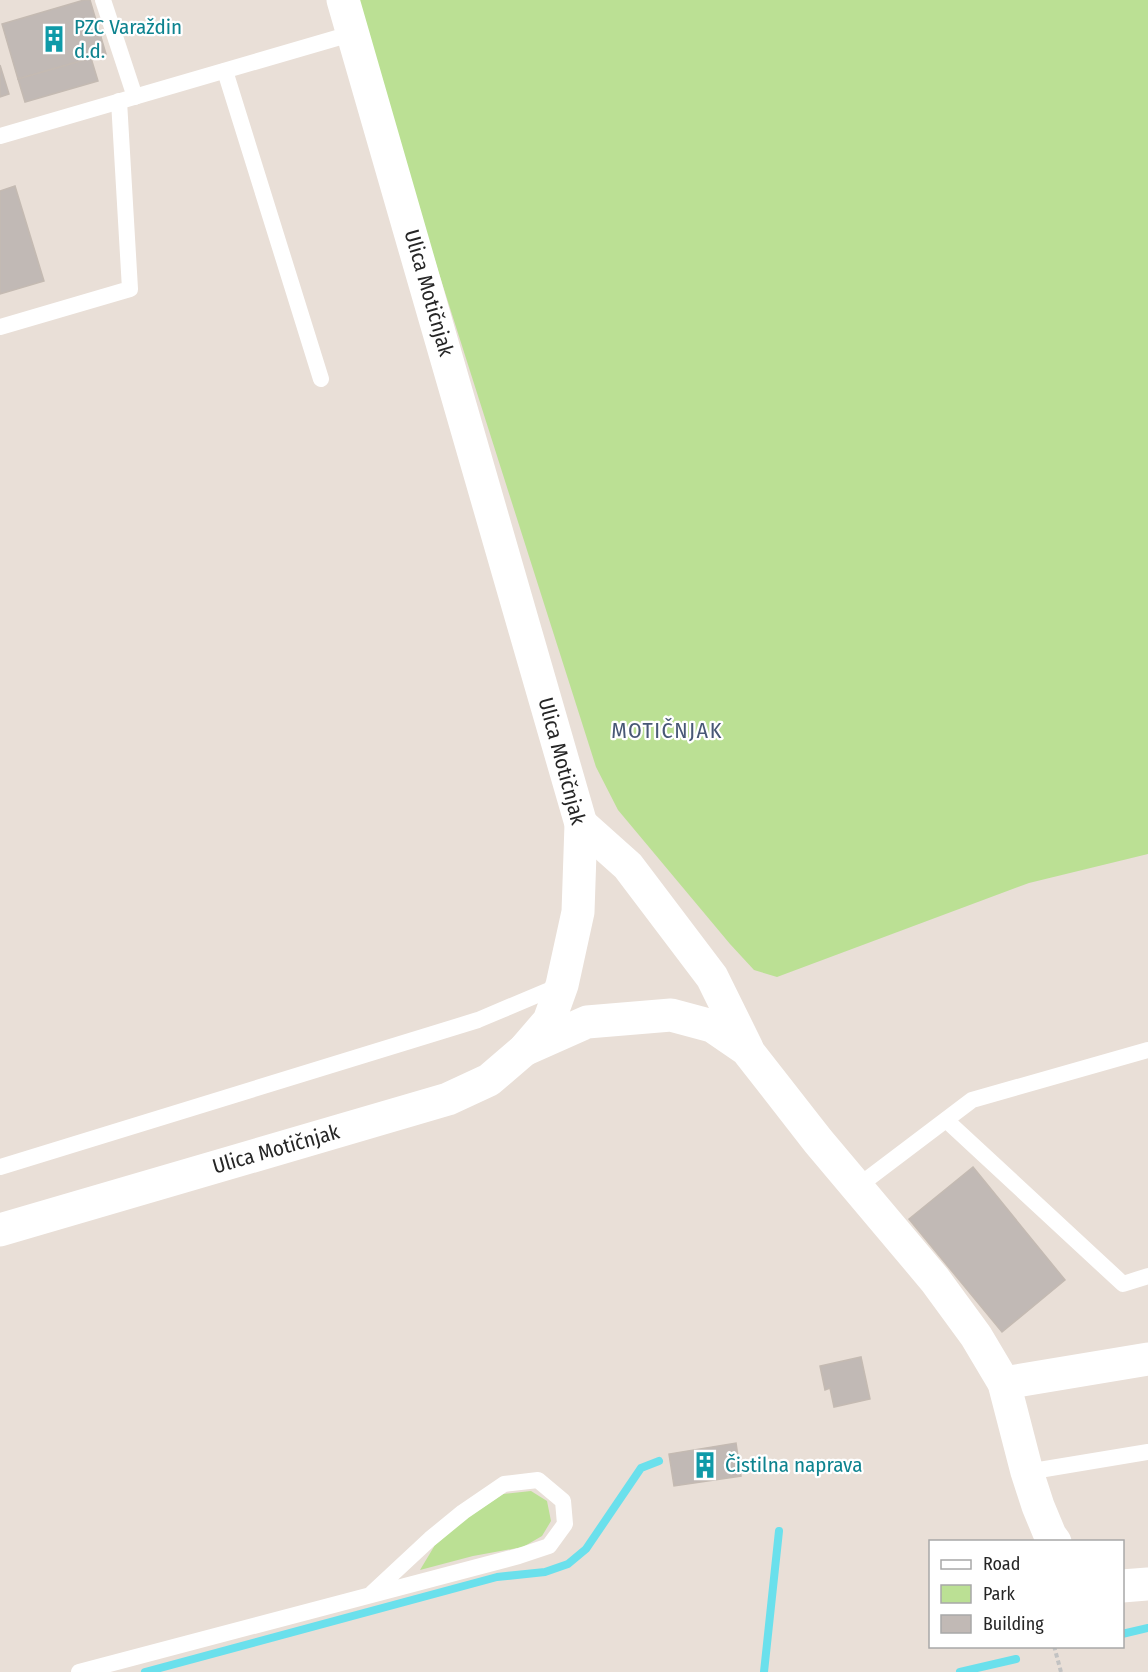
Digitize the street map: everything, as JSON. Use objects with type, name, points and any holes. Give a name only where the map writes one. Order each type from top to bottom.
[{"type":"main road","name":"Ulica Motičnjak","points":[[0,1230],[448,1099],[489,1080],[524,1050],[549,1021],[562,985],[578,912],[581,824],[343,0]]},
{"type":"main road","points":[[581,824],[628,866],[712,977],[747,1050],[935,1280],[976,1336],[1004,1383],[1027,1472],[1054,1540]]},
{"type":"main road","points":[[524,1050],[587,1022],[671,1015],[712,1026],[747,1050]]},
{"type":"main road","points":[[1004,1383],[1148,1359]]},
{"type":"main road","points":[[1124,1586],[1148,1584]]},
{"type":"lane","points":[[0,327],[130,289],[127,99],[103,0]]},
{"type":"lane","points":[[0,136],[354,33]]},
{"type":"lane","points":[[225,70],[321,379]]},
{"type":"lane","points":[[0,1167],[478,1020],[562,985]]},
{"type":"lane","points":[[857,1187],[972,1100],[1148,1050]]},
{"type":"lane","points":[[946,1120],[1123,1284],[1148,1276]]},
{"type":"lane","points":[[1027,1472],[1148,1452]]},
{"type":"lane","points":[[79,1672],[519,1556],[549,1546],[565,1524],[563,1501],[538,1480],[504,1484],[463,1512],[430,1539],[372,1593]]},
{"type":"path","points":[[1054,1648],[1060,1672]]},
{"type":"green space","points":[[352,0],[1148,0],[1148,854],[1029,883],[777,977],[754,970],[618,810],[596,767]]},
{"type":"green space","points":[[531,1491],[547,1501],[551,1521],[542,1536],[523,1547],[473,1556],[420,1570],[435,1545],[464,1520],[503,1494]]},
{"type":"building","name":"PZC Varaždin d.d.","points":[[90,0],[106,54],[18,79],[2,24]]},
{"type":"building","points":[[91,58],[98,81],[25,102],[18,79]]},
{"type":"building","points":[[0,65],[9,94],[0,97]]},
{"type":"building","points":[[15,186],[44,281],[0,294],[0,191]]},
{"type":"building","points":[[973,1167],[1065,1280],[1002,1332],[909,1219]]},
{"type":"building","points":[[861,1357],[870,1399],[834,1407],[830,1388],[825,1390],[820,1366]]},
{"type":"building","name":"Čistilna naprava","points":[[736,1443],[741,1476],[674,1486],[669,1454]]},
{"type":"waterway","points":[[145,1672],[497,1577],[545,1572],[568,1564],[586,1549],[641,1468],[659,1461]]},
{"type":"waterway","points":[[764,1672],[779,1531]]},
{"type":"waterway","points":[[1124,1634],[1148,1628]]},
{"type":"waterway","points":[[960,1672],[1016,1659]]},
{"type":"place","name":"PZC Varaždin d.d.","points":[[54,39]]},
{"type":"place","name":"Čistilna naprava","points":[[705,1465]]},
{"type":"district","name":"MOTIČNJAK","points":[[667,730]]}]
